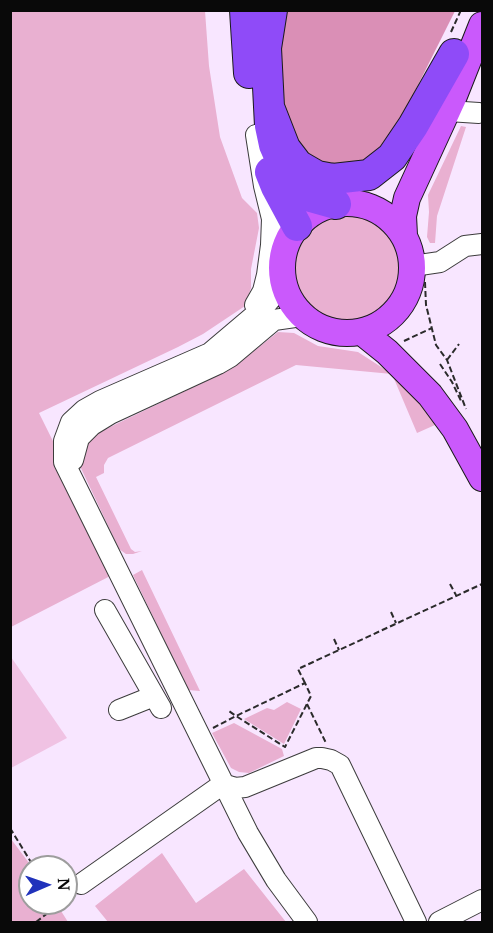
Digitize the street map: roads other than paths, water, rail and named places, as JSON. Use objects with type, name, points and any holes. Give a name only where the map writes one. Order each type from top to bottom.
[{"type":"highway","points":[[245,10],[256,135],[276,187],[297,226]]},
{"type":"highway","points":[[272,10],[266,48],[270,126],[274,145],[296,189],[311,198],[336,204]]},
{"type":"highway","points":[[269,106],[285,148],[298,165],[317,176],[333,178],[369,175],[392,158],[454,54]]},
{"type":"main road","points":[[369,206],[393,187],[402,174],[471,10]]},
{"type":"main road","points":[[404,235],[389,218],[369,206],[358,203],[336,204],[315,211],[297,226],[286,245],[282,267],[289,299],[302,316],[324,330],[350,334],[382,324],[398,310],[419,275],[404,235],[403,216],[407,198],[448,111],[483,25]]},
{"type":"main road","points":[[398,310],[399,339],[406,352],[450,401],[483,458]]},
{"type":"main road","points":[[362,332],[387,352],[430,395],[455,429],[483,478]]},
{"type":"street","points":[[448,111],[479,113]]},
{"type":"street","points":[[242,328],[263,291],[272,245],[272,219],[256,135]]},
{"type":"street","points":[[419,275],[465,246],[483,244]]},
{"type":"street","points":[[283,278],[275,294],[262,309],[210,353],[84,410],[71,422],[64,441],[64,462],[248,833],[276,880],[307,922]]},
{"type":"street","points":[[76,483],[72,456],[78,438],[92,425],[110,414],[218,364],[230,357],[274,320],[302,316]]},
{"type":"street","points":[[105,610],[156,705]]},
{"type":"street","points":[[119,710],[181,699]]},
{"type":"street","points":[[223,784],[235,788],[245,787],[316,758],[332,760],[340,765],[416,922]]},
{"type":"street","points":[[81,884],[223,784]]},
{"type":"street","points":[[439,922],[483,900]]}]
